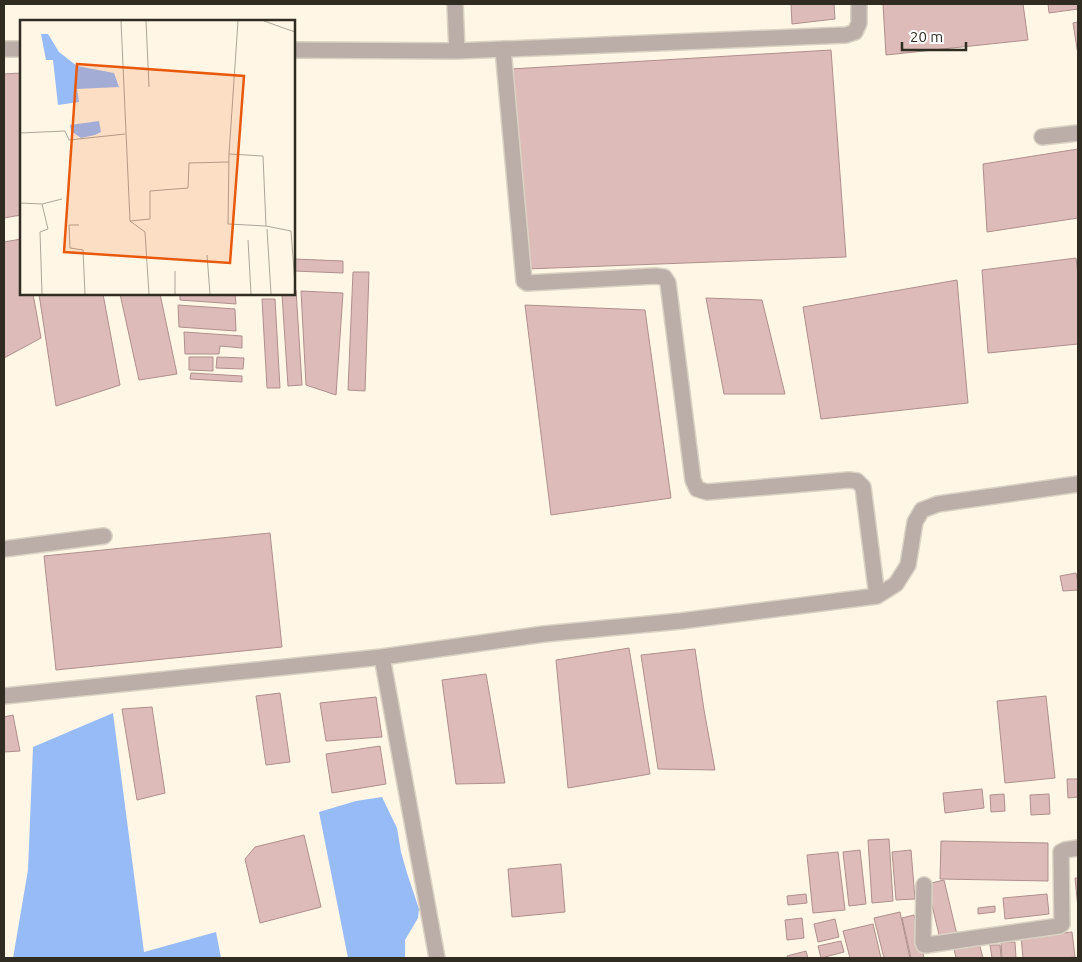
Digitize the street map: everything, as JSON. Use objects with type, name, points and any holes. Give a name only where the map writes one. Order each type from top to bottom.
[{"type":"street","points":[[455,4],[457,51]]},
{"type":"street","points":[[295,50],[457,51],[846,35],[854,32],[859,23],[859,4]]},
{"type":"street","points":[[4,49],[20,49]]},
{"type":"street","points":[[503,49],[524,281],[527,283],[664,277],[668,283],[693,480],[698,489],[707,492],[849,480],[858,481],[863,487],[877,596]]},
{"type":"street","points":[[1042,137],[1078,133]]},
{"type":"street","points":[[4,696],[382,657],[544,634],[681,621],[877,596],[896,584],[908,565],[915,522],[922,510],[938,504],[1078,484]]},
{"type":"street","points":[[4,549],[104,536]]},
{"type":"street","points":[[382,657],[437,958]]},
{"type":"street","points":[[924,885],[924,945],[1059,926],[1062,924],[1061,852],[1078,848]]},
{"type":"water","points":[[113,713],[144,952],[216,932],[221,958],[13,958],[28,870],[33,747]]},
{"type":"water","points":[[382,797],[397,828],[401,852],[419,909],[418,918],[405,940],[405,958],[348,958],[319,812],[356,801]]},
{"type":"building","points":[[791,4],[834,4],[835,19],[792,24]]},
{"type":"building","points":[[883,4],[1023,4],[1028,40],[886,55]]},
{"type":"building","points":[[1048,4],[1078,4],[1078,9],[1049,13]]},
{"type":"building","points":[[1078,22],[1078,55],[1073,23]]},
{"type":"building","points":[[831,50],[846,257],[526,269],[511,69]]},
{"type":"building","points":[[20,73],[20,215],[4,218],[4,74]]},
{"type":"building","points":[[1078,149],[1078,218],[987,232],[983,164]]},
{"type":"building","points":[[20,239],[20,295],[33,295],[41,338],[4,358],[4,242]]},
{"type":"building","points":[[1076,258],[1078,275],[1078,344],[988,353],[982,270]]},
{"type":"building","points":[[295,259],[343,261],[343,273],[295,271]]},
{"type":"building","points":[[353,272],[369,272],[365,391],[348,390]]},
{"type":"building","points":[[957,280],[968,403],[821,419],[803,307]]},
{"type":"building","points":[[296,290],[302,385],[288,386],[282,295],[295,295]]},
{"type":"building","points":[[301,291],[343,293],[336,395],[306,385]]},
{"type":"building","points":[[39,295],[103,295],[120,385],[56,406]]},
{"type":"building","points":[[120,295],[160,295],[177,374],[139,380]]},
{"type":"building","points":[[180,295],[235,295],[236,304],[180,300]]},
{"type":"building","points":[[706,298],[762,300],[785,394],[724,394]]},
{"type":"building","points":[[262,299],[275,299],[280,388],[267,388]]},
{"type":"building","points":[[178,305],[235,309],[236,331],[179,327]]},
{"type":"building","points":[[525,305],[645,310],[671,498],[551,515]]},
{"type":"building","points":[[184,332],[242,336],[242,348],[220,346],[219,354],[185,354]]},
{"type":"building","points":[[189,357],[213,357],[213,371],[189,370]]},
{"type":"building","points":[[217,357],[244,358],[243,369],[216,368]]},
{"type":"building","points":[[191,373],[242,376],[242,382],[190,379]]},
{"type":"building","points":[[270,533],[282,647],[56,670],[44,556]]},
{"type":"building","points":[[1076,573],[1078,590],[1063,591],[1060,576]]},
{"type":"building","points":[[629,648],[650,774],[568,788],[556,660]]},
{"type":"building","points":[[695,649],[715,770],[658,769],[641,655]]},
{"type":"building","points":[[486,674],[505,783],[456,784],[442,680]]},
{"type":"building","points":[[280,693],[290,762],[266,765],[256,696]]},
{"type":"building","points":[[1046,696],[1055,778],[1005,783],[997,701]]},
{"type":"building","points":[[376,697],[382,737],[326,741],[320,703]]},
{"type":"building","points":[[152,707],[165,793],[137,800],[122,709]]},
{"type":"building","points":[[13,715],[20,751],[4,752],[4,717]]},
{"type":"building","points":[[380,746],[386,784],[332,793],[326,754]]},
{"type":"building","points":[[1067,779],[1078,779],[1078,797],[1068,798]]},
{"type":"building","points":[[982,789],[984,808],[945,813],[943,793]]},
{"type":"building","points":[[1004,794],[1005,811],[991,812],[990,795]]},
{"type":"building","points":[[1049,794],[1050,814],[1031,815],[1030,795]]},
{"type":"building","points":[[304,835],[321,907],[260,923],[245,859],[255,847]]},
{"type":"building","points":[[889,839],[893,901],[872,903],[868,840]]},
{"type":"building","points":[[941,841],[1048,843],[1048,881],[940,879]]},
{"type":"building","points":[[860,850],[866,904],[849,906],[843,852]]},
{"type":"building","points":[[911,850],[915,899],[896,900],[892,852]]},
{"type":"building","points":[[838,852],[845,910],[813,913],[807,855]]},
{"type":"building","points":[[561,864],[565,912],[512,917],[508,869]]},
{"type":"building","points":[[1075,878],[1078,878],[1078,908]]},
{"type":"building","points":[[944,880],[957,935],[940,939],[927,884]]},
{"type":"building","points":[[806,894],[807,903],[788,905],[787,896]]},
{"type":"building","points":[[1047,894],[1049,914],[1005,919],[1003,898]]},
{"type":"building","points":[[995,906],[995,912],[978,914],[978,908]]},
{"type":"building","points":[[900,912],[910,958],[884,958],[874,918]]},
{"type":"building","points":[[914,915],[924,958],[911,958],[902,918]]},
{"type":"building","points":[[802,918],[804,938],[787,940],[785,920]]},
{"type":"building","points":[[835,919],[839,937],[818,942],[814,924]]},
{"type":"building","points":[[873,924],[881,958],[850,958],[843,931]]},
{"type":"building","points":[[1072,932],[1075,957],[1023,958],[1021,937]]},
{"type":"building","points":[[978,939],[983,958],[956,958],[953,944]]},
{"type":"building","points":[[841,941],[844,952],[821,958],[818,946]]},
{"type":"building","points":[[1001,942],[1015,942],[1016,958],[1002,958]]},
{"type":"building","points":[[990,945],[1000,945],[1001,958],[992,958]]},
{"type":"building","points":[[806,951],[808,958],[788,958],[787,956]]}]
